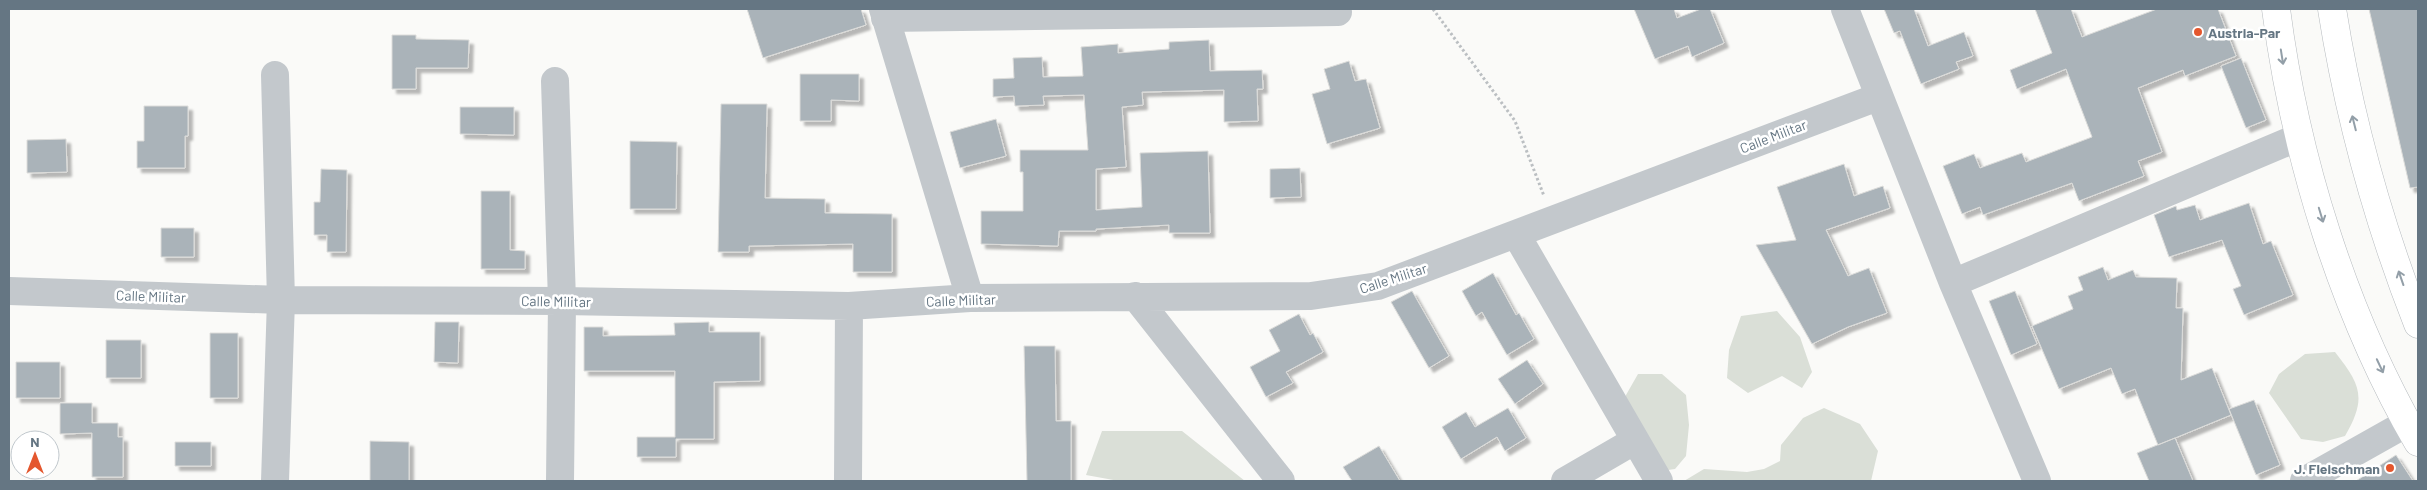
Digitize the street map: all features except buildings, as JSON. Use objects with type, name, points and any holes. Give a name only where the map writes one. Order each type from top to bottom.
[{"type":"main road","points":[[2276,9],[2282,60],[2299,138],[2332,248],[2370,343],[2413,432]]},
{"type":"main road","points":[[2332,9],[2350,108],[2366,172],[2418,324]]},
{"type":"street","points":[[1845,9],[1952,283],[2037,481]]},
{"type":"street","points":[[970,298],[884,13],[1338,12]]},
{"type":"street","points":[[275,75],[281,300],[275,481]]},
{"type":"street","points":[[555,82],[562,301],[560,481]]},
{"type":"street","name":"Calle Militar","points":[[9,292],[281,300],[562,301],[849,306],[970,298],[1311,296],[1378,286],[1551,219],[1878,97]]},
{"type":"street","points":[[1952,283],[2299,138]]},
{"type":"street","points":[[1516,234],[1621,414],[1634,441],[1659,481]]},
{"type":"street","points":[[1135,296],[1281,481]]},
{"type":"street","points":[[848,481],[849,306]]},
{"type":"street","points":[[2304,481],[2413,432]]},
{"type":"street","points":[[1565,481],[1634,441]]},
{"type":"path","points":[[1434,9],[1515,121],[1551,219]]},
{"type":"shaded area","points":[[1777,311],[1800,337],[1812,372],[1802,388],[1782,376],[1748,393],[1727,378],[1729,350],[1741,316]]},
{"type":"shaded area","points":[[2335,352],[2351,374],[2358,392],[2358,401],[2352,423],[2345,436],[2323,442],[2301,439],[2269,393],[2279,374],[2305,354]]},
{"type":"shaded area","points":[[1638,374],[1662,374],[1686,395],[1689,425],[1686,456],[1675,469],[1654,472],[1621,414],[1626,395]]},
{"type":"shaded area","points":[[1824,408],[1860,424],[1878,451],[1871,481],[1684,481],[1704,469],[1747,472],[1764,469],[1780,461],[1781,445],[1803,418]]},
{"type":"shaded area","points":[[1102,431],[1182,431],[1245,481],[1119,481],[1086,475]]},
{"type":"place","name":"Austria-Par","points":[[2198,32]]},
{"type":"place","name":"J. Fleischman","points":[[2390,468]]}]
